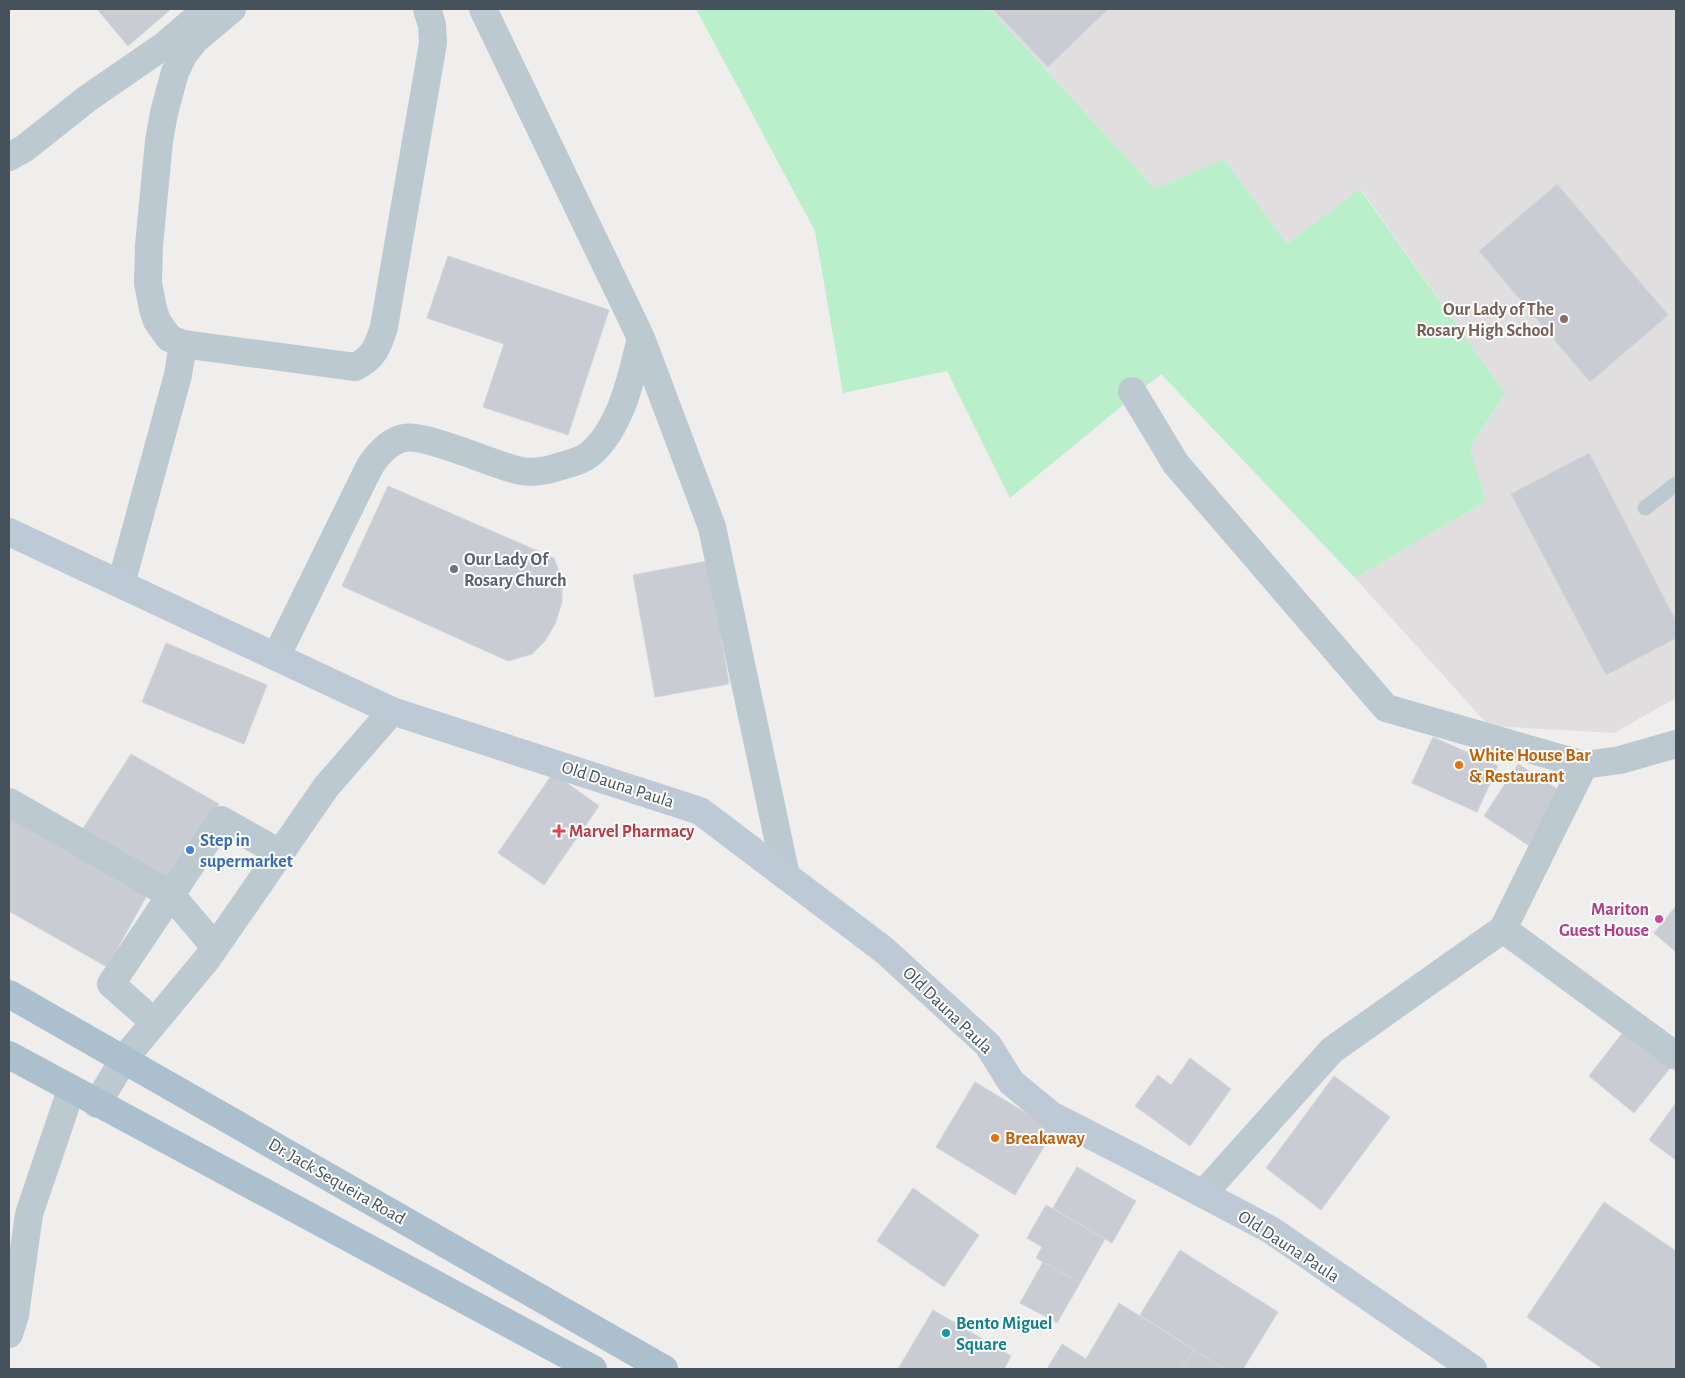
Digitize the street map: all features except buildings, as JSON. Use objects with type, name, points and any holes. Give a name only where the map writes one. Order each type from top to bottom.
[{"type":"main road","name":"Old Dauna Paula","points":[[9,532],[392,711],[700,811],[884,950],[988,1045],[1011,1082],[1051,1116],[1271,1230],[1473,1369]]},
{"type":"main road","name":"Dr. Jack Sequeira Road","points":[[9,994],[664,1369]]},
{"type":"main road","points":[[9,1055],[593,1369]]},
{"type":"street","points":[[9,156],[25,148],[88,98],[165,45],[208,9]]},
{"type":"street","points":[[232,9],[195,40],[184,54],[175,72],[164,113],[159,141],[149,246],[148,283],[152,309],[157,322],[170,338],[183,344],[355,367],[366,362],[372,355],[380,342],[384,327],[433,43],[432,25],[427,9]]},
{"type":"street","points":[[483,9],[641,338],[712,527],[786,876]]},
{"type":"street","points":[[276,657],[370,466],[390,444],[405,438],[431,441],[522,471],[543,471],[589,456],[607,435],[618,413],[633,372],[641,338]]},
{"type":"street","points":[[121,584],[178,375],[183,344]]},
{"type":"street","points":[[1132,391],[1176,464],[1386,708],[1584,765],[1620,760],[1676,744]]},
{"type":"street","points":[[97,1104],[124,1059],[215,947],[326,787],[392,711]]},
{"type":"street","points":[[1203,1194],[1332,1050],[1503,929],[1584,765]]},
{"type":"street","points":[[9,802],[170,895],[215,947]]},
{"type":"street","points":[[154,1022],[111,984],[221,820],[280,853]]},
{"type":"street","points":[[1503,929],[1676,1056]]},
{"type":"street","points":[[9,1334],[15,1315],[29,1214],[72,1090]]},
{"type":"lane","points":[[1645,508],[1676,484]]},
{"type":"shaded area","name":"Our Lady of The Rosary High School","points":[[990,9],[1676,9],[1676,698],[1614,733],[1489,726],[1355,578],[1486,501],[1470,448],[1505,393],[1361,189],[1287,244],[1224,159],[1155,189]]},
{"type":"green space","points":[[696,9],[990,9],[1155,189],[1224,159],[1287,244],[1360,189],[1505,393],[1470,448],[1486,501],[1355,578],[1161,374],[1010,498],[947,371],[843,393],[815,231]]},
{"type":"place","name":"Our Lady of The Rosary High School","points":[[1564,319]]},
{"type":"place","name":"Our Lady Of Rosary Church","points":[[454,569]]},
{"type":"place","name":"White House Bar & Restaurant","points":[[1459,765]]},
{"type":"place","name":"Marvel Pharmacy","points":[[559,831]]},
{"type":"place","name":"Step in supermarket","points":[[190,850]]},
{"type":"place","name":"Mariton Guest House","points":[[1659,919]]},
{"type":"place","name":"Breakaway","points":[[995,1138]]},
{"type":"place","name":"Bento Miguel Square","points":[[946,1333]]}]
